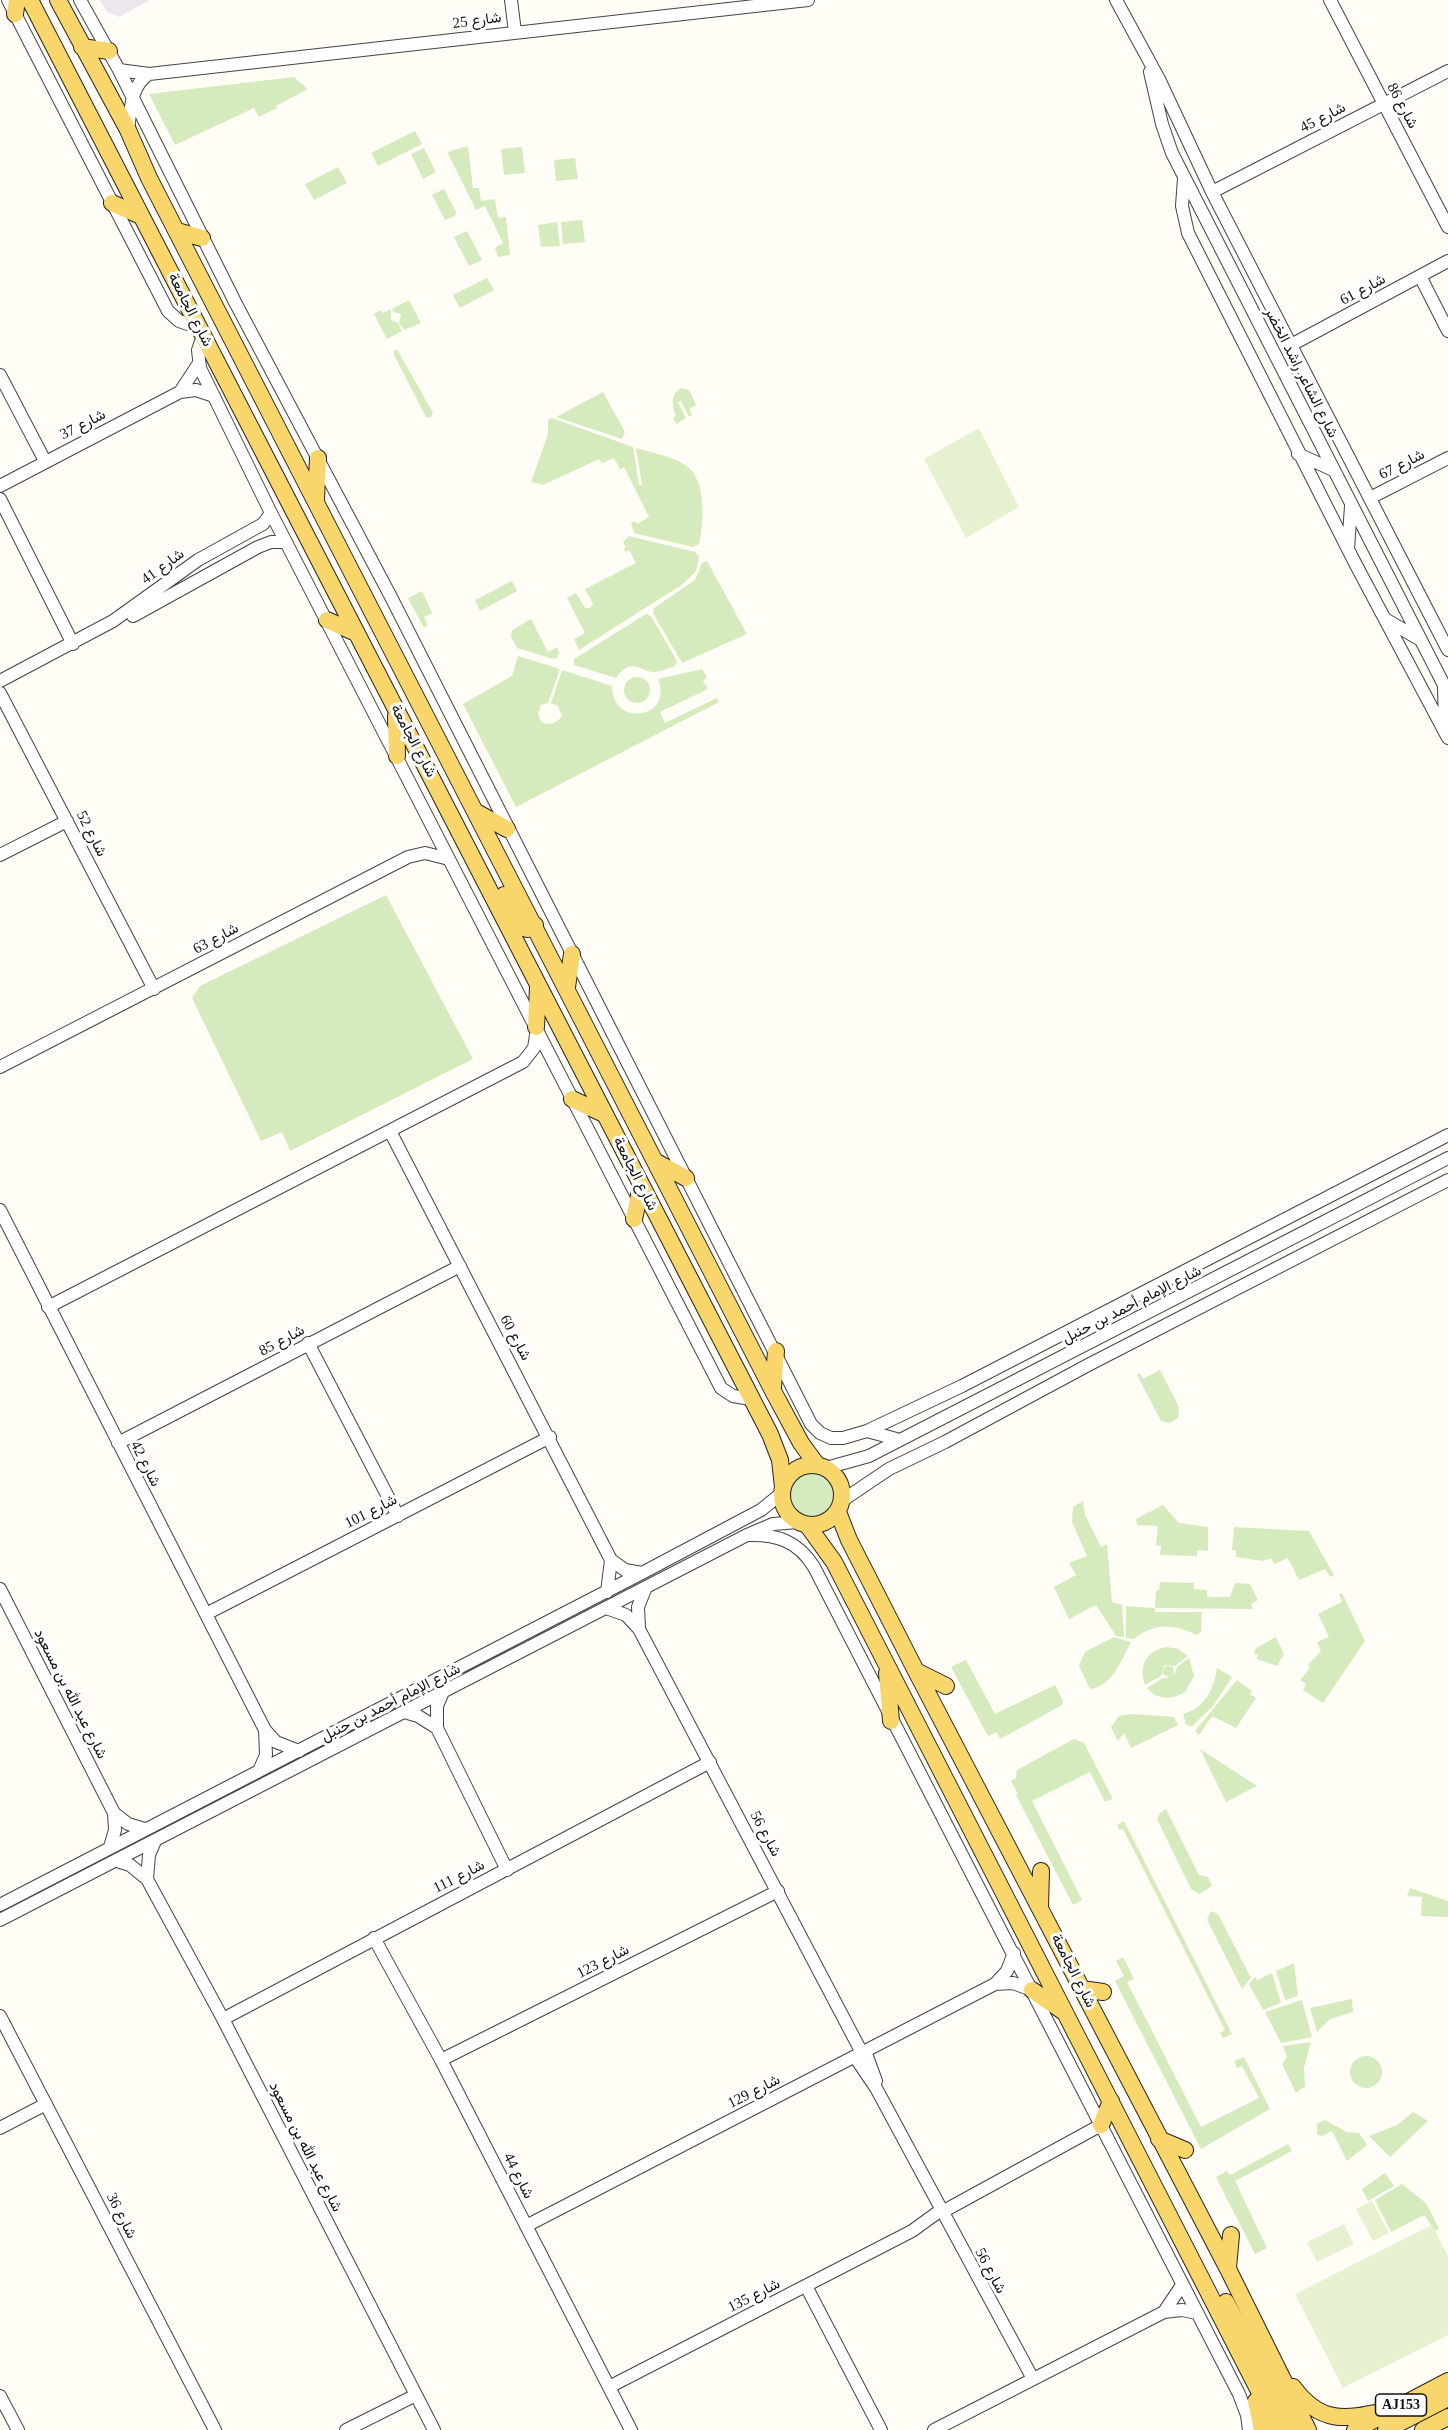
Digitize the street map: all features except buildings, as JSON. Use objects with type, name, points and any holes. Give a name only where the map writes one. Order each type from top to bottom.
[{"type":"main road","name":"شارع الجامعة","points":[[30,0],[776,1446],[783,1490]]},
{"type":"main road","name":"شارع الجامعة","points":[[59,1],[128,130],[149,178],[658,1163],[773,1391],[801,1443],[821,1467]]},
{"type":"main road","points":[[82,47],[109,51]]},
{"type":"main road","points":[[95,129],[112,141],[134,179],[141,182],[149,178]]},
{"type":"main road","points":[[112,203],[141,216]]},
{"type":"main road","points":[[177,231],[202,238]]},
{"type":"main road","points":[[316,500],[318,458]]},
{"type":"main road","points":[[327,620],[356,633]]},
{"type":"main road","points":[[396,712],[397,756]]},
{"type":"main road","points":[[476,812],[507,829]]},
{"type":"main road","points":[[477,866],[495,880],[521,927],[527,928],[535,925]]},
{"type":"main road","points":[[567,987],[572,954]]},
{"type":"main road","points":[[536,1028],[538,986]]},
{"type":"main road","points":[[572,1099],[604,1114]]},
{"type":"main road","points":[[658,1163],[686,1178]]},
{"type":"main road","points":[[634,1219],[641,1186]]},
{"type":"main road","points":[[773,1391],[776,1351]]},
{"type":"main road","points":[[821,1467],[839,1481],[840,1506],[822,1524],[803,1524],[788,1513],[783,1490],[787,1479],[800,1468],[821,1467]]},
{"type":"main road","name":"شارع الجامعة","points":[[840,1506],[849,1540],[1228,2269],[1308,2430]]},
{"type":"main road","name":"شارع الجامعة","points":[[803,1524],[829,1552],[1191,2254],[1251,2379],[1279,2430]]},
{"type":"main road","points":[[887,1666],[891,1721]]},
{"type":"main road","points":[[916,1671],[946,1686]]},
{"type":"main road","points":[[1040,1908],[1041,1870]]},
{"type":"main road","points":[[1082,1989],[1103,1992]]},
{"type":"main road","points":[[1032,1990],[1066,2013]]},
{"type":"main road","points":[[1101,2125],[1111,2101]]},
{"type":"main road","points":[[1159,2139],[1185,2150]]},
{"type":"main road","points":[[1228,2269],[1231,2235]]},
{"type":"main road","points":[[1191,2254],[1202,2262],[1212,2275],[1293,2430]]},
{"type":"main road","points":[[1270,2355],[1305,2402],[1326,2416],[1354,2417],[1394,2409]]},
{"type":"main road","points":[[1251,2379],[1262,2430]]},
{"type":"main road","name":"AJ153","points":[[1354,2430],[1448,2381]]},
{"type":"main road","points":[[1386,2430],[1448,2398]]},
{"type":"main road","name":"AJ153","points":[[1423,2430],[1448,2417]]},
{"type":"street","points":[[80,0],[119,70],[202,238],[391,597],[507,829],[776,1351],[811,1424],[820,1433],[831,1438],[843,1438],[867,1431],[962,1386],[1448,1135]]},
{"type":"street","points":[[511,0],[515,32]]},
{"type":"street","name":"شارع 25","points":[[119,70],[149,74],[750,3],[808,0]]},
{"type":"street","name":"شارع الشاعر راشد الخضر","points":[[1116,0],[1148,59],[1212,192],[1448,650]]},
{"type":"street","name":"شارع 86","points":[[1330,0],[1448,227]]},
{"type":"street","points":[[13,5],[168,311],[179,321],[201,332],[198,350],[199,363],[271,513],[721,1388],[734,1396],[751,1399]]},
{"type":"street","name":"شارع الشاعر راشد الخضر","points":[[1148,59],[1162,124],[1182,173],[1446,689]]},
{"type":"street","name":"شارع 45","points":[[1212,192],[1448,70]]},
{"type":"street","points":[[128,130],[132,97],[140,81],[149,74]]},
{"type":"street","points":[[1196,160],[1185,158],[1182,173],[1182,207],[1188,233],[1298,454],[1446,735]]},
{"type":"street","name":"شارع 61","points":[[1291,345],[1448,261]]},
{"type":"street","points":[[1419,276],[1448,331]]},
{"type":"street","name":"شارع 37","points":[[0,486],[180,392],[199,363]]},
{"type":"street","points":[[0,375],[45,461]]},
{"type":"street","points":[[180,392],[196,390],[214,396]]},
{"type":"street","points":[[1298,454],[1333,470]]},
{"type":"street","name":"شارع 67","points":[[1370,498],[1448,458]]},
{"type":"street","points":[[0,499],[73,644]]},
{"type":"street","points":[[1348,550],[1351,505]]},
{"type":"street","name":"شارع 41","points":[[73,644],[129,611],[198,560],[263,524],[271,513]]},
{"type":"street","name":"شارع 41","points":[[0,681],[117,624],[264,544],[286,542]]},
{"type":"street","points":[[1384,618],[1421,641]]},
{"type":"street","points":[[1446,689],[1446,735]]},
{"type":"street","name":"شارع 52","points":[[0,693],[154,989]]},
{"type":"street","points":[[0,855],[67,821]]},
{"type":"street","name":"شارع 63","points":[[0,1067],[408,857],[433,853],[449,859]]},
{"type":"street","points":[[523,1062],[534,1048],[536,1028]]},
{"type":"street","points":[[48,1307],[523,1062],[540,1061],[555,1066]]},
{"type":"street","name":"شارع 60","points":[[390,1131],[550,1437],[611,1560]]},
{"type":"street","name":"شارع الإمام أحمد بن حنبل","points":[[821,1467],[855,1462],[961,1410],[1448,1158]]},
{"type":"street","points":[[840,1506],[864,1482],[1448,1180]]},
{"type":"street","name":"شارع 42","points":[[0,1210],[265,1730],[283,1746],[299,1750]]},
{"type":"street","points":[[1249,1260],[1262,1233]]},
{"type":"street","name":"شارع 85","points":[[118,1443],[460,1266]]},
{"type":"street","points":[[1154,1286],[1177,1299]]},
{"type":"street","points":[[308,1343],[398,1516]]},
{"type":"street","points":[[961,1410],[962,1386]]},
{"type":"street","points":[[867,1431],[900,1440]]},
{"type":"street","name":"شارع 101","points":[[206,1614],[550,1437]]},
{"type":"street","name":"شارع الإمام أحمد بن حنبل","points":[[0,1905],[607,1592],[761,1510],[783,1490]]},
{"type":"street","name":"شارع الإمام أحمد بن حنبل","points":[[0,1920],[747,1535],[773,1524],[803,1524]]},
{"type":"street","points":[[747,1535],[780,1537],[800,1549],[808,1557],[891,1721],[1014,1953],[1239,2394],[1247,2415],[1249,2430]]},
{"type":"street","points":[[607,1592],[611,1560],[625,1570],[642,1573]]},
{"type":"street","points":[[639,1629],[638,1607],[647,1586]]},
{"type":"street","name":"شارع عبد الله بن مسعود","points":[[0,1589],[114,1813]]},
{"type":"street","name":"شارع 56","points":[[606,1608],[626,1615],[639,1629],[778,1891],[876,2088],[1030,2381]]},
{"type":"street","points":[[443,1692],[437,1706],[437,1728],[507,1869]]},
{"type":"street","points":[[404,1712],[418,1716],[437,1728]]},
{"type":"street","points":[[259,1771],[267,1747],[265,1730]]},
{"type":"street","name":"شارع 111","points":[[223,2019],[710,1762]]},
{"type":"street","points":[[114,1813],[128,1824],[146,1829]]},
{"type":"street","points":[[110,1847],[115,1830],[114,1813]]},
{"type":"street","points":[[147,1879],[149,1856],[155,1841]]},
{"type":"street","name":"شارع عبد الله بن مسعود","points":[[117,1861],[130,1865],[147,1879],[223,2019],[434,2430]]},
{"type":"street","name":"شارع 123","points":[[441,2060],[778,1891]]},
{"type":"street","name":"شارع 44","points":[[375,1938],[441,2060],[631,2430]]},
{"type":"street","name":"شارع 129","points":[[526,2226],[995,1984],[1007,1971],[1014,1953]]},
{"type":"street","points":[[995,1984],[1013,1983],[1032,1990]]},
{"type":"street","name":"شارع 36","points":[[0,2016],[215,2430]]},
{"type":"street","points":[[0,2128],[46,2104]]},
{"type":"street","name":"شارع 135","points":[[609,2387],[912,2231],[1101,2125]]},
{"type":"street","points":[[1164,2312],[1182,2285]]},
{"type":"street","points":[[806,2286],[882,2430]]},
{"type":"street","points":[[934,2430],[1164,2312],[1182,2310],[1197,2313]]},
{"type":"street","points":[[346,2430],[415,2392]]},
{"type":"street","points":[[0,2396],[18,2430]]},
{"type":"shaded area","points":[[100,0],[150,0],[119,17],[107,12]]},
{"type":"green space","points":[[294,77],[308,89],[276,106],[277,108],[259,117],[254,108],[175,145],[149,94]]},
{"type":"green space","points":[[415,131],[422,144],[378,166],[371,153]]},
{"type":"green space","points":[[468,146],[473,188],[479,188],[481,201],[495,199],[498,218],[506,217],[510,255],[498,257],[495,248],[503,243],[485,206],[476,210],[447,152]]},
{"type":"green space","points":[[522,147],[525,173],[504,175],[501,149]]},
{"type":"green space","points":[[424,148],[436,172],[423,179],[411,154]]},
{"type":"green space","points":[[575,158],[578,179],[556,181],[554,160]]},
{"type":"green space","points":[[338,167],[347,183],[314,200],[305,184]]},
{"type":"green space","points":[[444,189],[456,212],[455,216],[445,220],[432,195]]},
{"type":"green space","points":[[582,220],[585,242],[563,244],[561,222]]},
{"type":"green space","points":[[557,222],[560,246],[541,247],[538,225]]},
{"type":"green space","points":[[467,231],[482,260],[469,266],[454,237]]},
{"type":"green space","points":[[487,278],[494,290],[460,308],[453,295]]},
{"type":"green space","points":[[409,300],[421,323],[404,330],[399,323],[401,314],[392,309]]},
{"type":"green space","points":[[391,309],[391,320],[398,323],[402,331],[387,339],[374,314],[381,310],[383,313]]},
{"type":"green space","points":[[397,349],[433,413],[430,418],[426,417],[394,355]]},
{"type":"green space","points":[[681,388],[689,390],[696,405],[689,409],[692,415],[689,417],[681,401],[678,402],[686,418],[676,424],[673,418],[676,416],[673,401],[675,394]]},
{"type":"green space","points":[[603,392],[625,432],[622,439],[556,417]]},
{"type":"green space","points":[[552,418],[633,447],[639,485],[642,485],[636,448],[668,457],[692,471],[697,480],[702,502],[699,544],[693,547],[634,533],[631,523],[635,521],[637,524],[649,517],[624,467],[620,469],[614,458],[602,463],[599,459],[543,485],[531,482],[548,434],[548,420]]},
{"type":"green space","points":[[979,428],[1019,507],[966,538],[924,459]]},
{"type":"green space","points":[[629,536],[695,552],[699,557],[696,571],[683,584],[579,650],[574,639],[585,633],[567,598],[576,593],[585,608],[590,608],[593,604],[585,589],[636,563],[629,550],[625,552],[626,547],[623,542]]},
{"type":"green space","points":[[707,561],[747,634],[682,663],[653,613],[654,608],[695,580],[702,563]]},
{"type":"green space","points":[[512,581],[517,591],[480,611],[475,600]]},
{"type":"green space","points":[[422,591],[432,613],[424,617],[428,625],[424,628],[408,598]]},
{"type":"green space","points":[[646,614],[651,616],[677,661],[675,666],[650,672],[632,666],[622,671],[616,678],[574,665],[574,659]]},
{"type":"green space","points":[[531,619],[548,652],[557,647],[559,653],[557,658],[553,659],[517,648],[511,636],[512,630]]},
{"type":"green space","points":[[518,656],[560,669],[548,703],[541,705],[538,714],[541,722],[544,723],[553,724],[562,716],[558,706],[551,703],[562,670],[612,686],[615,699],[621,708],[631,713],[641,713],[650,710],[658,703],[661,693],[658,679],[702,669],[707,677],[703,681],[708,689],[660,712],[665,723],[717,698],[719,702],[516,807],[463,704],[512,676]]},
{"type":"green space","points":[[637,677],[646,681],[650,690],[646,699],[637,703],[628,699],[624,690],[628,681]]},
{"type":"green space","points":[[386,895],[473,1059],[290,1151],[282,1132],[261,1141],[192,998],[200,986]]},
{"type":"green space","points":[[1160,1370],[1179,1407],[1178,1418],[1170,1423],[1161,1421],[1137,1375],[1140,1373],[1143,1379]]},
{"type":"green space","points":[[808,1469],[818,1469],[832,1476],[839,1495],[832,1514],[818,1521],[808,1521],[798,1517],[791,1510],[787,1500],[787,1490],[791,1480],[798,1473]]},
{"type":"green space","points":[[1083,1501],[1085,1515],[1101,1547],[1107,1544],[1112,1602],[1122,1605],[1124,1637],[1116,1636],[1096,1605],[1069,1619],[1054,1587],[1076,1575],[1069,1563],[1087,1556],[1072,1522],[1073,1507]]},
{"type":"green space","points":[[1163,1505],[1179,1523],[1208,1527],[1208,1551],[1197,1550],[1197,1556],[1160,1555],[1161,1546],[1156,1545],[1158,1526],[1137,1525],[1136,1519]]},
{"type":"green space","points":[[1234,1527],[1309,1531],[1334,1575],[1330,1577],[1325,1569],[1299,1580],[1288,1558],[1274,1564],[1271,1558],[1263,1561],[1236,1557],[1236,1550],[1232,1550]]},
{"type":"green space","points":[[1160,1582],[1194,1583],[1194,1589],[1207,1590],[1207,1597],[1230,1597],[1235,1583],[1250,1584],[1258,1600],[1251,1604],[1253,1609],[1155,1608],[1156,1591],[1159,1590]]},
{"type":"green space","points":[[1342,1593],[1365,1641],[1323,1703],[1303,1690],[1306,1684],[1300,1680],[1310,1668],[1308,1665],[1321,1651],[1317,1642],[1329,1637],[1318,1614],[1342,1602],[1339,1594]]},
{"type":"green space","points":[[1126,1606],[1155,1608],[1155,1612],[1202,1612],[1201,1632],[1196,1635],[1180,1628],[1164,1626],[1149,1630],[1134,1639],[1126,1638]]},
{"type":"green space","points":[[1114,1637],[1131,1642],[1110,1678],[1098,1687],[1090,1689],[1079,1666],[1085,1652]]},
{"type":"green space","points":[[1276,1637],[1284,1654],[1277,1666],[1257,1659],[1258,1655],[1254,1654],[1256,1648]]},
{"type":"green space","points":[[1167,1647],[1178,1649],[1188,1656],[1175,1666],[1164,1665],[1161,1676],[1145,1685],[1143,1671],[1146,1660],[1154,1651]]},
{"type":"green space","points":[[1189,1658],[1194,1676],[1185,1692],[1175,1697],[1165,1698],[1147,1688],[1163,1678],[1169,1678],[1162,1673],[1165,1666],[1173,1667],[1174,1675],[1177,1667]]},
{"type":"green space","points":[[966,1660],[995,1714],[1055,1685],[1063,1701],[1062,1705],[1000,1739],[997,1732],[988,1736],[951,1667]]},
{"type":"green space","points":[[1217,1668],[1232,1677],[1213,1706],[1191,1727],[1186,1724],[1183,1714],[1197,1707],[1207,1697],[1214,1683]]},
{"type":"green space","points":[[1237,1680],[1252,1691],[1250,1694],[1256,1698],[1236,1728],[1212,1716],[1199,1735],[1195,1731]]},
{"type":"green space","points":[[1133,1714],[1174,1717],[1178,1725],[1131,1748],[1124,1733],[1118,1741],[1111,1727],[1119,1716]]},
{"type":"green space","points":[[1074,1739],[1084,1743],[1113,1799],[1105,1802],[1090,1772],[1032,1801],[1082,1900],[1073,1905],[1011,1781],[1016,1778],[1017,1770]]},
{"type":"green space","points":[[1200,1749],[1257,1786],[1226,1802]]},
{"type":"green space","points":[[1166,1809],[1199,1875],[1208,1877],[1212,1886],[1199,1894],[1191,1889],[1157,1819]]},
{"type":"green space","points":[[1124,1821],[1232,2034],[1223,2038],[1220,2033],[1225,2030],[1123,1829],[1119,1830],[1117,1825]]},
{"type":"green space","points":[[1410,1888],[1448,1901],[1448,1917],[1421,1916],[1422,1897],[1407,1896]]},
{"type":"green space","points":[[1211,1911],[1218,1914],[1251,1978],[1242,1989],[1207,1920]]},
{"type":"green space","points":[[1123,1957],[1134,1979],[1127,1982],[1201,2127],[1259,2098],[1242,2066],[1237,2068],[1234,2061],[1244,2057],[1270,2109],[1201,2149],[1115,1981],[1124,1976],[1116,1961]]},
{"type":"green space","points":[[1294,1963],[1298,1996],[1285,2000],[1276,1971]]},
{"type":"green space","points":[[1272,1973],[1281,2003],[1263,2010],[1249,1984],[1255,1977],[1258,1980]]},
{"type":"green space","points":[[1352,1999],[1353,2012],[1330,2019],[1317,2032],[1310,2008]]},
{"type":"green space","points":[[1302,2000],[1312,2037],[1281,2043],[1265,2012]]},
{"type":"green space","points":[[1311,2042],[1304,2068],[1305,2086],[1296,2093],[1282,2064],[1287,2057],[1283,2046]]},
{"type":"green space","points":[[1366,2056],[1378,2060],[1382,2072],[1378,2084],[1366,2088],[1354,2084],[1350,2072],[1354,2060]]},
{"type":"green space","points":[[1413,2112],[1428,2121],[1390,2157],[1369,2136],[1397,2125]]},
{"type":"green space","points":[[1325,2120],[1347,2132],[1359,2133],[1367,2145],[1347,2161],[1332,2131],[1322,2136],[1317,2134],[1317,2124]]},
{"type":"green space","points":[[1288,2144],[1292,2151],[1235,2181],[1267,2248],[1255,2254],[1216,2177],[1227,2171],[1230,2175]]},
{"type":"green space","points":[[1385,2173],[1394,2186],[1368,2201],[1362,2189]]},
{"type":"green space","points":[[1402,2184],[1426,2203],[1439,2229],[1435,2231],[1424,2215],[1391,2232],[1375,2200]]},
{"type":"green space","points":[[1372,2201],[1389,2233],[1373,2241],[1356,2209]]},
{"type":"green space","points":[[1344,2224],[1354,2244],[1317,2262],[1307,2242]]},
{"type":"green space","points":[[1432,2225],[1448,2256],[1448,2335],[1343,2388],[1295,2294]]}]
